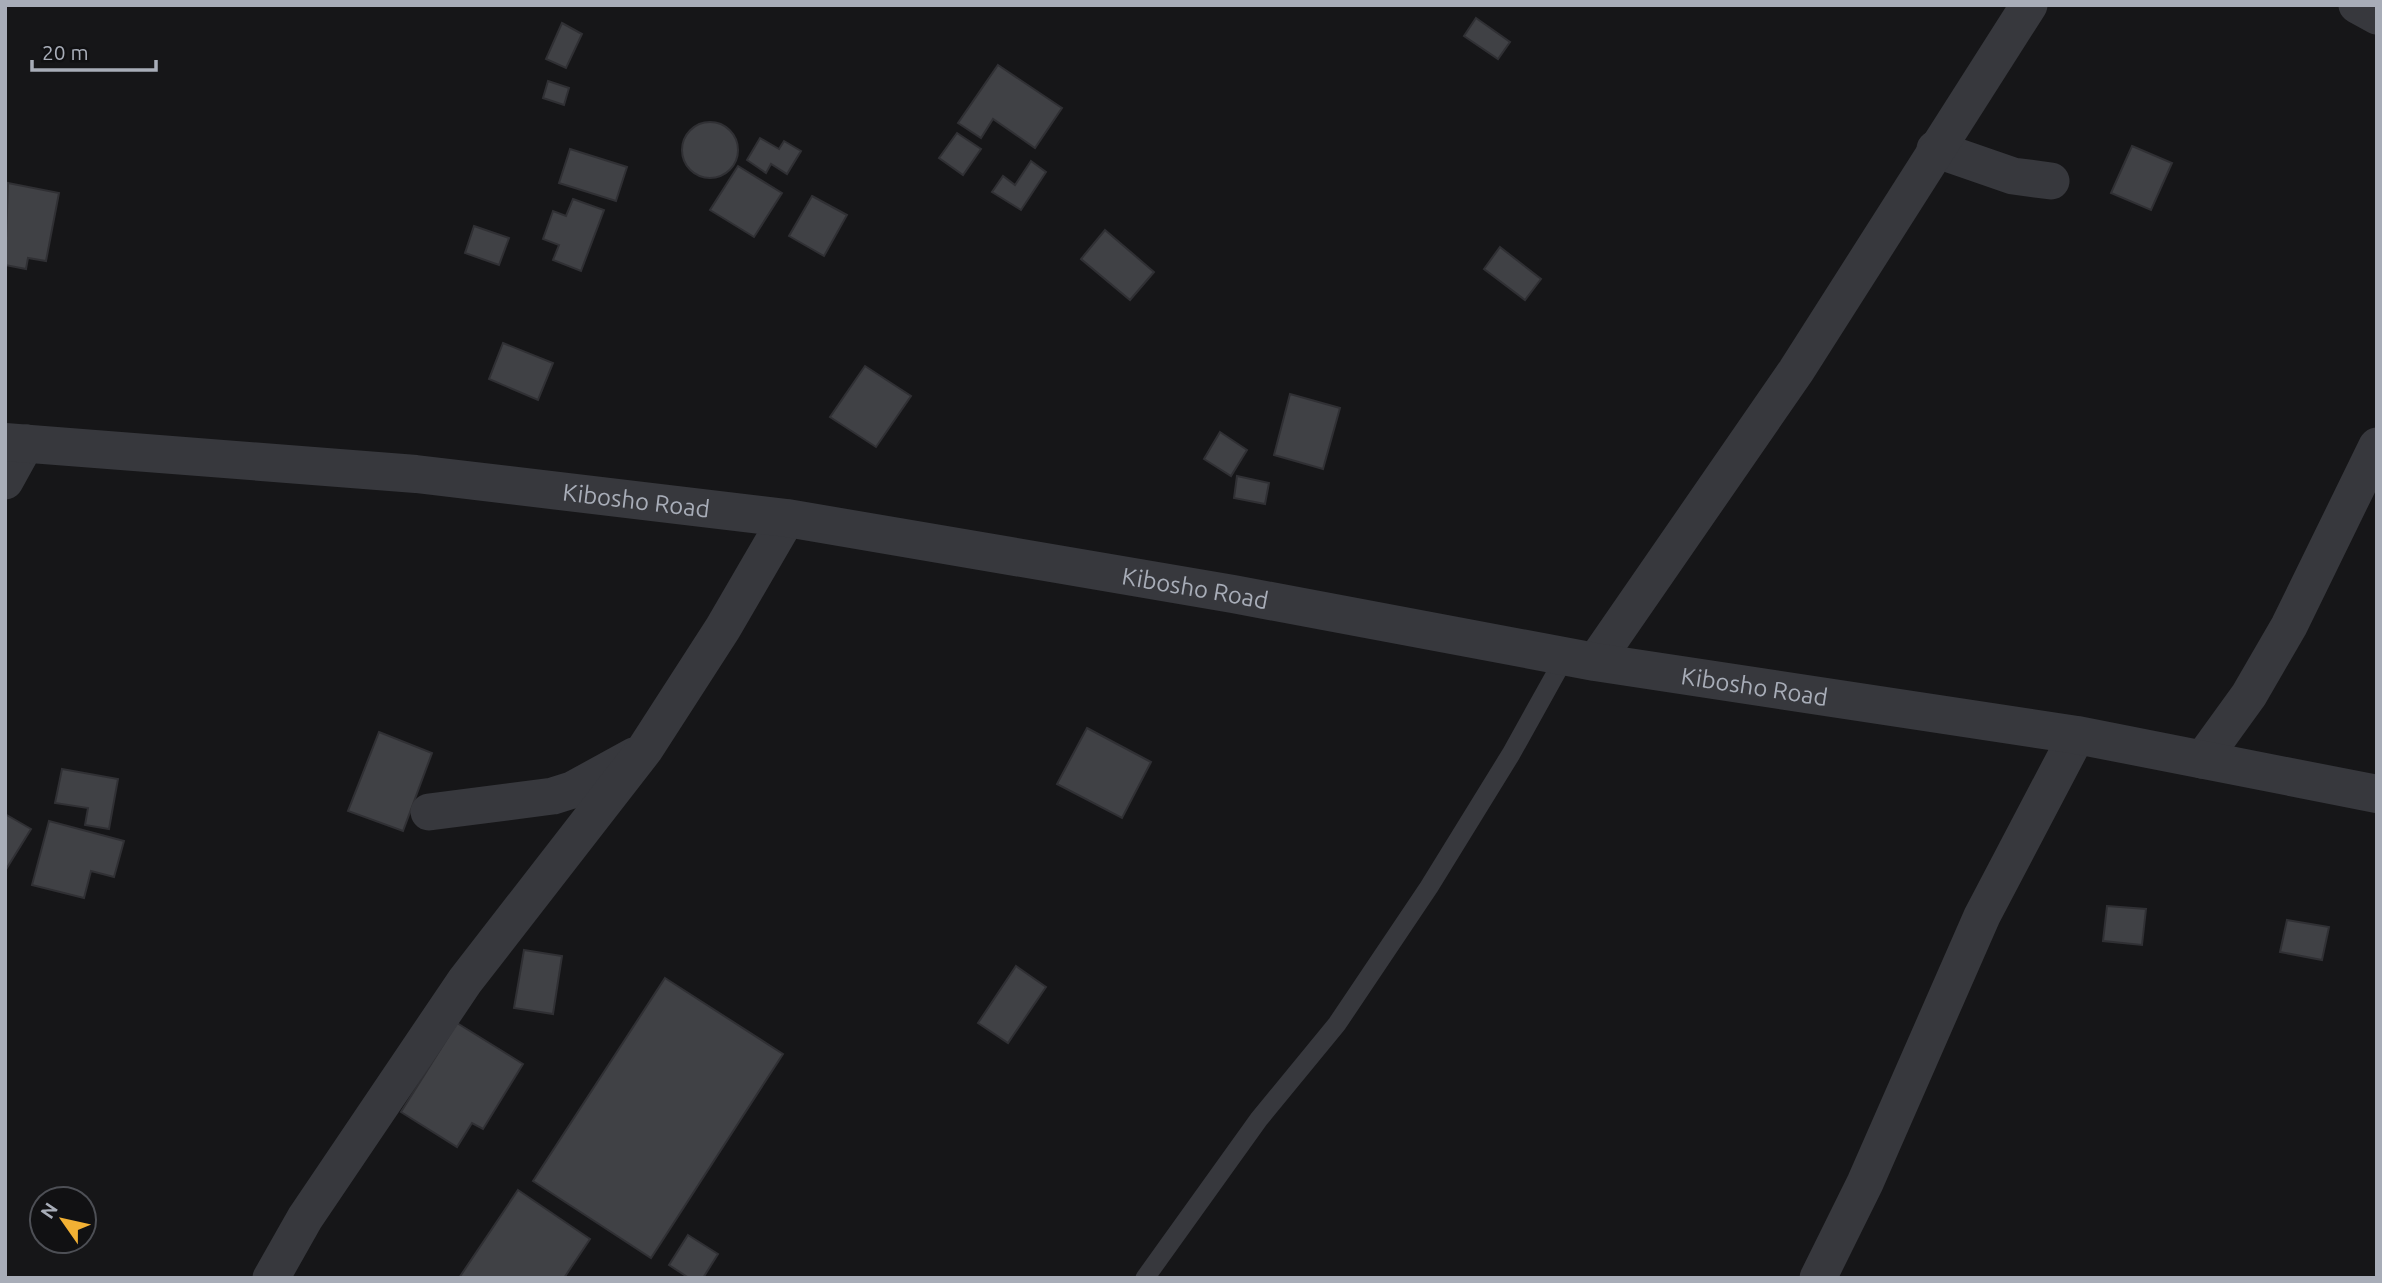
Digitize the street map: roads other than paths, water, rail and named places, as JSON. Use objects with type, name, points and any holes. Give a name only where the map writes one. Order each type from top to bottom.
[{"type":"street","points":[[1580,659],[1796,371],[2029,5]]},
{"type":"street","points":[[2357,5],[2377,16]]},
{"type":"street","points":[[1935,149],[2013,176],[2051,181]]},
{"type":"street","points":[[5,481],[16,443]]},
{"type":"street","name":"Kibosho Road","points":[[16,443],[416,474],[787,518],[1233,594],[1580,659],[2077,735],[2377,794]]},
{"type":"street","points":[[2202,760],[2249,695],[2276,649],[2377,446]]},
{"type":"street","points":[[271,1278],[305,1217],[465,981],[645,749],[723,628],[787,518]]},
{"type":"street","points":[[1823,1276],[1982,916],[2077,735]]},
{"type":"street","points":[[429,812],[553,796],[581,786],[645,749]]},
{"type":"lane","points":[[1145,1278],[1258,1119],[1337,1024],[1429,887],[1511,754],[1580,659]]}]
